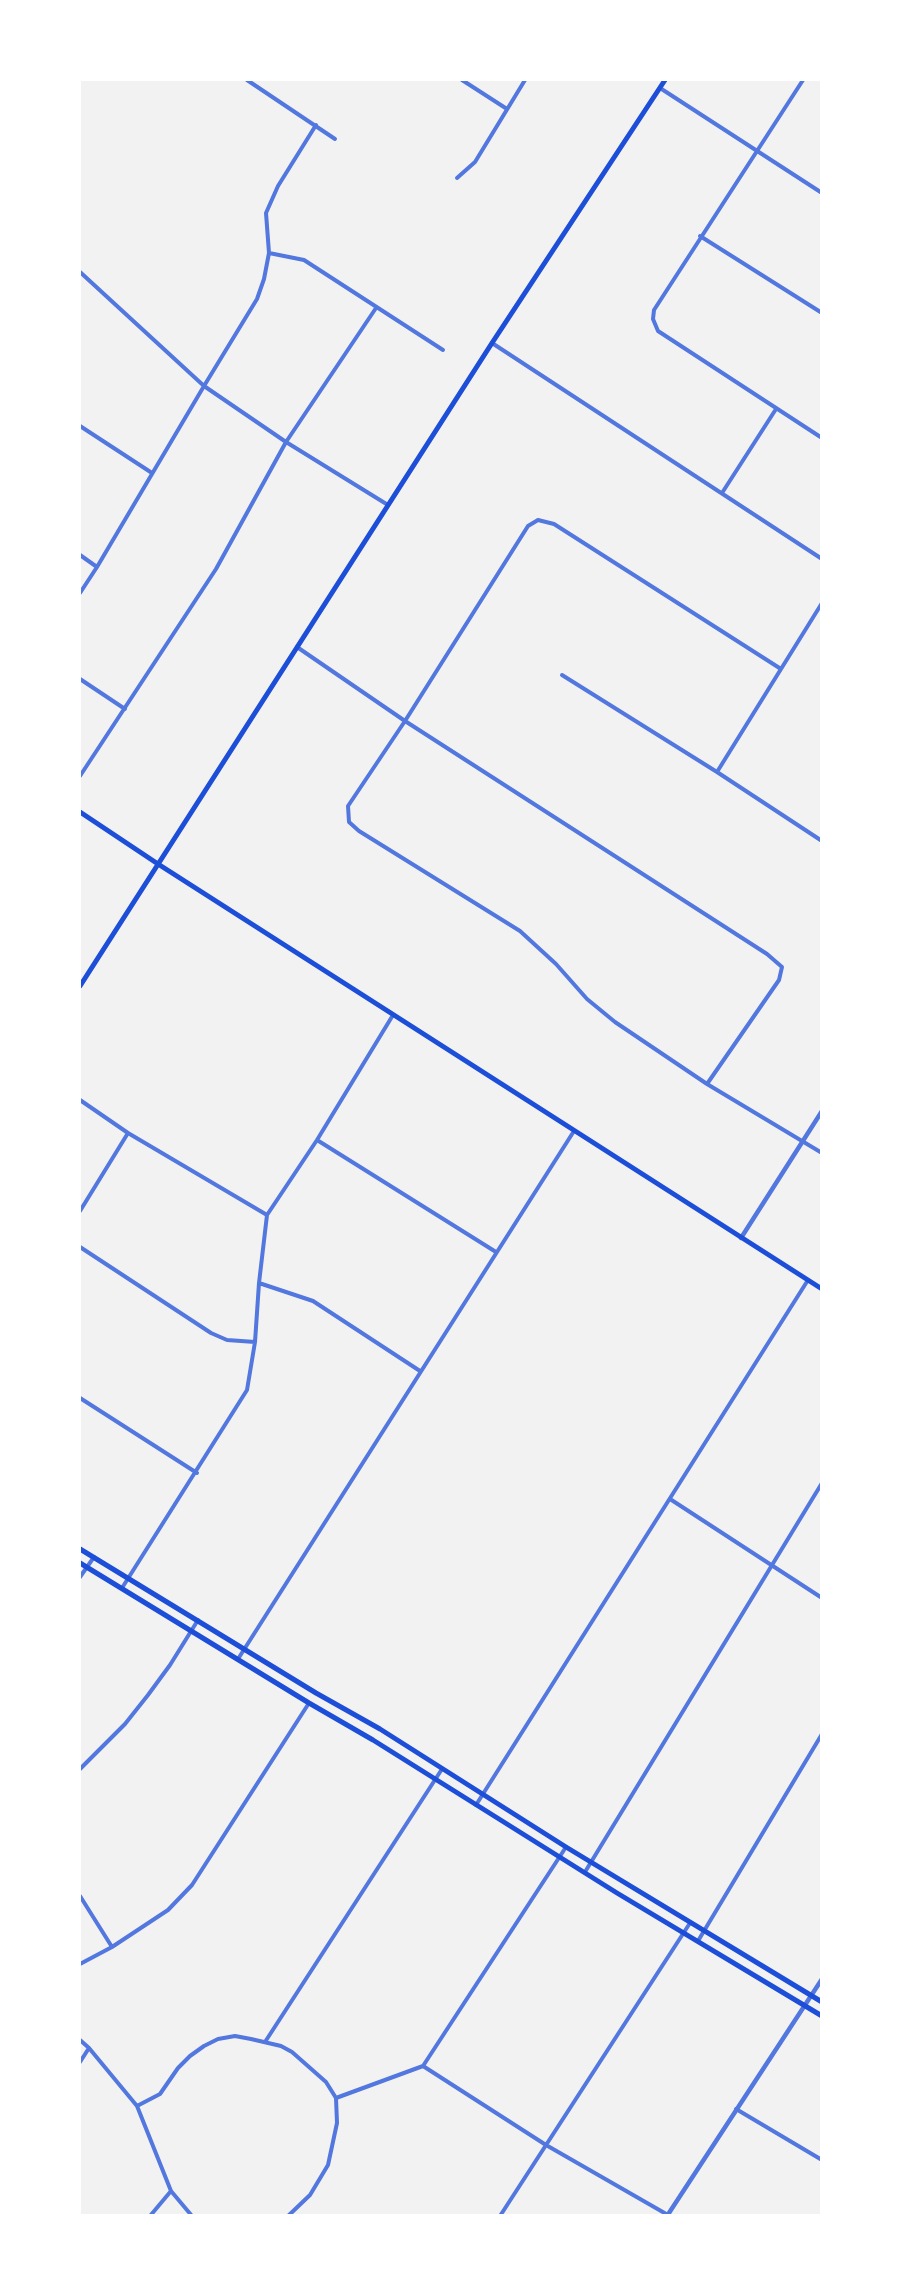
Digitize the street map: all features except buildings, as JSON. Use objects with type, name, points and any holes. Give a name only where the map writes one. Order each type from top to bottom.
[{"type":"main road","points":[[80,986],[492,343],[665,80]]},
{"type":"main road","points":[[80,812],[822,1289]]},
{"type":"main road","points":[[80,1549],[380,1729],[483,1796],[822,2002]]},
{"type":"main road","points":[[80,1563],[822,2016]]},
{"type":"street","points":[[247,80],[335,140]]},
{"type":"street","points":[[462,80],[507,109]]},
{"type":"street","points":[[458,178],[475,162],[525,80]]},
{"type":"street","points":[[803,80],[700,236],[654,310],[654,319],[658,331],[822,438]]},
{"type":"street","points":[[660,88],[822,193]]},
{"type":"street","points":[[80,593],[258,299],[269,253],[266,213],[278,186],[316,125]]},
{"type":"street","points":[[700,236],[822,313]]},
{"type":"street","points":[[269,253],[304,260],[443,350]]},
{"type":"street","points":[[80,272],[204,386],[286,442],[389,505]]},
{"type":"street","points":[[80,776],[216,568],[286,442],[376,308]]},
{"type":"street","points":[[492,343],[822,559]]},
{"type":"street","points":[[722,494],[776,409]]},
{"type":"street","points":[[80,426],[152,473]]},
{"type":"street","points":[[781,669],[554,524],[538,520],[528,526],[405,721],[348,806],[349,822],[359,831],[520,931],[556,964],[587,999],[615,1022],[707,1084],[822,1154]]},
{"type":"street","points":[[80,555],[97,567]]},
{"type":"street","points":[[717,772],[822,603]]},
{"type":"street","points":[[297,647],[405,721],[767,954],[782,967],[779,980],[707,1084]]},
{"type":"street","points":[[562,675],[822,841]]},
{"type":"street","points":[[80,679],[125,709]]},
{"type":"street","points":[[122,1588],[197,1473],[247,1390],[255,1342],[258,1283],[267,1215],[317,1140],[393,1015]]},
{"type":"street","points":[[80,1100],[128,1133],[267,1215]]},
{"type":"street","points":[[741,1238],[822,1111]]},
{"type":"street","points":[[238,1659],[574,1131]]},
{"type":"street","points":[[80,1211],[128,1133]]},
{"type":"street","points":[[317,1140],[496,1252]]},
{"type":"street","points":[[80,1248],[211,1333],[227,1340],[255,1342]]},
{"type":"street","points":[[476,1805],[808,1280]]},
{"type":"street","points":[[258,1283],[313,1301],[420,1371]]},
{"type":"street","points":[[80,1398],[197,1473]]},
{"type":"street","points":[[585,1872],[822,1483]]},
{"type":"street","points":[[670,1499],[822,1598]]},
{"type":"street","points":[[80,1577],[94,1557]]},
{"type":"street","points":[[80,1770],[125,1724],[148,1695],[198,1620]]},
{"type":"street","points":[[80,1964],[112,1947],[168,1910],[192,1885],[309,1703]]},
{"type":"street","points":[[698,1942],[822,1734]]},
{"type":"street","points":[[265,2042],[442,1769]]},
{"type":"street","points":[[336,2098],[423,2066],[566,1847]]},
{"type":"street","points":[[80,1896],[112,1947]]},
{"type":"street","points":[[500,2216],[690,1923]]},
{"type":"street","points":[[423,2066],[546,2145],[667,2215],[822,1979]]},
{"type":"street","points":[[137,2106],[160,2094],[178,2068],[204,2046],[218,2039],[234,2036],[265,2042],[281,2046],[302,2060],[326,2082],[336,2098],[337,2123],[328,2165],[310,2195],[288,2216]]},
{"type":"street","points":[[80,2040],[137,2106],[171,2192],[192,2216]]},
{"type":"street","points":[[80,2062],[89,2048]]},
{"type":"street","points":[[736,2109],[822,2160]]},
{"type":"street","points":[[150,2216],[171,2192]]}]
